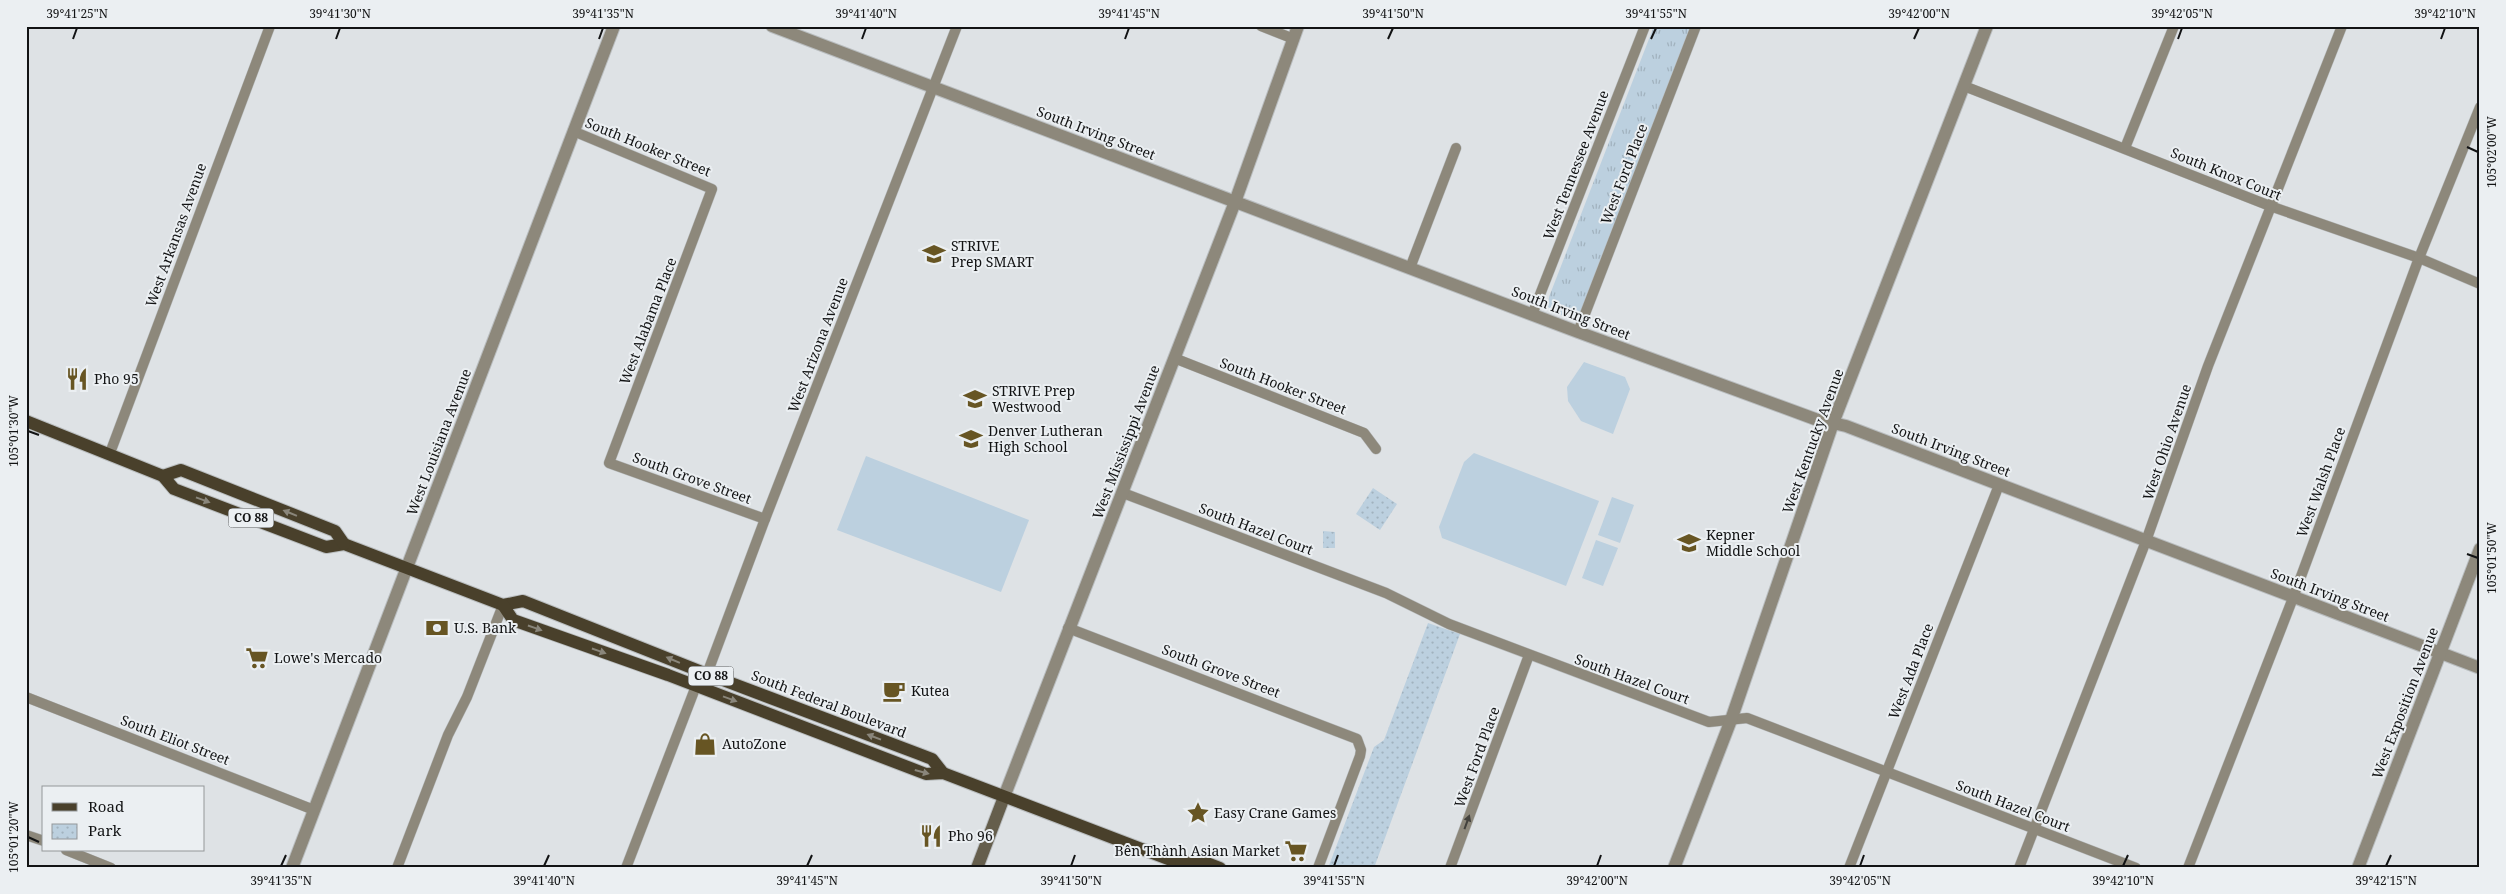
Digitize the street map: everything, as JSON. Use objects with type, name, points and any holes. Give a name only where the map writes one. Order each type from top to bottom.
[{"type":"main road","name":"South Federal Boulevard","points":[[27,422],[110,453],[163,476],[174,489],[326,546],[344,544],[503,605],[523,601],[707,674],[932,759],[943,773]]},
{"type":"main road","name":"South Federal Boulevard","points":[[163,476],[181,470],[335,531],[344,544]]},
{"type":"main road","name":"South Federal Boulevard","points":[[503,605],[513,620],[696,686],[926,774],[943,773],[1182,866],[1197,859],[1220,868]]},
{"type":"main road","name":"West Mississippi Avenue","points":[[977,868],[1004,797]]},
{"type":"street","name":"West Arkansas Avenue","points":[[110,453],[270,26]]},
{"type":"street","name":"West Louisiana Avenue","points":[[292,868],[614,26]]},
{"type":"street","name":"South Irving Street","points":[[772,26],[1532,315],[1815,419],[1846,426],[2480,668]]},
{"type":"street","name":"West Arizona Avenue","points":[[707,674],[765,519],[957,26]]},
{"type":"street","points":[[1261,26],[1294,39]]},
{"type":"street","name":"West Mississippi Avenue","points":[[1004,797],[1068,628],[1123,493],[1235,202],[1298,26]]},
{"type":"street","name":"West Tennessee Avenue","points":[[1532,315],[1645,26]]},
{"type":"street","name":"West Ford Place","points":[[1578,332],[1696,26]]},
{"type":"street","name":"West Kentucky Avenue","points":[[1674,868],[1730,720],[1834,423],[1987,26]]},
{"type":"street","points":[[2125,148],[2174,26]]},
{"type":"street","name":"West Ohio Avenue","points":[[2019,868],[2146,541],[2208,366],[2342,26]]},
{"type":"street","name":"South Knox Court","points":[[1964,86],[2270,206],[2418,258],[2480,284]]},
{"type":"street","name":"West Walsh Place","points":[[2188,868],[2293,598],[2418,258],[2480,107]]},
{"type":"street","name":"South Hooker Street","points":[[573,131],[712,188]]},
{"type":"street","points":[[1410,268],[1456,148]]},
{"type":"street","name":"West Alabama Place","points":[[610,463],[712,188]]},
{"type":"street","name":"South Hooker Street","points":[[1174,358],[1364,433],[1376,449]]},
{"type":"street","name":"South Grove Street","points":[[610,463],[765,519]]},
{"type":"street","name":"West Ada Place","points":[[1849,868],[1999,485]]},
{"type":"street","name":"South Hazel Court","points":[[1123,493],[1386,593],[1449,624],[1529,656],[1709,722],[1747,718],[2136,868]]},
{"type":"street","name":"West Exposition Avenue","points":[[2358,868],[2480,550]]},
{"type":"street","points":[[397,868],[448,735],[467,697],[503,605]]},
{"type":"street","name":"South Grove Street","points":[[1068,628],[1357,738],[1360,756],[1318,868]]},
{"type":"street","name":"West Ford Place","points":[[1450,868],[1529,656]]},
{"type":"street","points":[[626,868],[696,686]]},
{"type":"street","name":"South Eliot Street","points":[[26,697],[314,810]]},
{"type":"street","points":[[26,835],[42,841]]},
{"type":"street","points":[[71,852],[112,868]]},
{"type":"green space","points":[[1654,26],[1695,26],[1581,319],[1576,321],[1554,312],[1548,307],[1549,297]]},
{"type":"green space","points":[[1584,362],[1625,377],[1630,389],[1613,434],[1581,421],[1568,401],[1567,387]]},
{"type":"green space","points":[[1474,453],[1599,501],[1566,586],[1442,538],[1439,527],[1464,462]]},
{"type":"green space","points":[[866,456],[1029,520],[1001,592],[837,530]]},
{"type":"green space","points":[[1373,488],[1397,504],[1380,530],[1356,514]]},
{"type":"green space","points":[[1612,497],[1634,505],[1620,543],[1598,535]]},
{"type":"green space","points":[[1323,531],[1335,532],[1335,548],[1323,548]]},
{"type":"green space","points":[[1596,540],[1618,548],[1603,586],[1582,578]]},
{"type":"green space","points":[[1428,623],[1460,634],[1374,868],[1328,868],[1374,747],[1384,740]]},
{"type":"place","name":"STRIVE Prep SMART","points":[[934,254]]},
{"type":"place","name":"Pho 95","points":[[77,379]]},
{"type":"place","name":"STRIVE Prep Westwood","points":[[975,399]]},
{"type":"place","name":"Denver Lutheran High School","points":[[971,439]]},
{"type":"place","name":"Kepner Middle School","points":[[1689,543]]},
{"type":"place","name":"U.S. Bank","points":[[437,628]]},
{"type":"place","name":"Lowe's Mercado","points":[[257,658]]},
{"type":"place","name":"Kutea","points":[[894,691]]},
{"type":"place","name":"AutoZone","points":[[705,744]]},
{"type":"place","name":"Easy Crane Games","points":[[1198,813]]},
{"type":"place","name":"Pho 96","points":[[931,836]]},
{"type":"place","name":"Bên Thành Asian Market","points":[[1296,851]]}]
